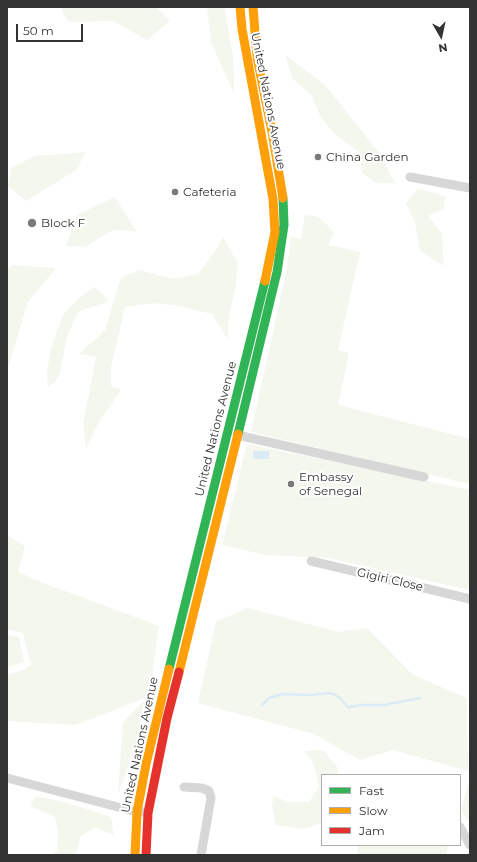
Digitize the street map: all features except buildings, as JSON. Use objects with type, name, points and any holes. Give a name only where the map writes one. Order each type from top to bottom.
[{"type":"street","name":"United Nations Avenue","points":[[135,855],[137,812],[161,699],[270,264],[274,232],[272,193],[242,29],[240,7]]},
{"type":"street","name":"United Nations Avenue","points":[[146,855],[148,813],[166,718],[238,435],[277,272],[284,226],[283,201],[272,132],[257,57],[253,7]]},
{"type":"street","points":[[410,177],[470,188]]},
{"type":"street","points":[[238,435],[424,477]]},
{"type":"street","points":[[209,512],[218,513]]},
{"type":"street","name":"Gigiri Close","points":[[311,561],[470,598]]},
{"type":"street","points":[[7,778],[137,812],[148,813]]},
{"type":"street","points":[[184,787],[202,788],[209,791],[211,798],[201,855]]},
{"type":"street","points":[[461,829],[470,845]]},
{"type":"shaded area","points":[[62,7],[157,8],[170,21],[147,40],[114,21],[69,22],[63,14]]},
{"type":"shaded area","points":[[207,7],[224,7],[233,55],[234,94],[211,42]]},
{"type":"shaded area","points":[[285,55],[325,85],[380,154],[395,183],[377,183],[362,173],[360,153],[335,134],[321,118],[312,96],[293,79]]},
{"type":"shaded area","points":[[86,152],[76,170],[26,201],[8,186],[11,168],[35,156]]},
{"type":"shaded area","points":[[418,188],[446,197],[444,208],[428,216],[442,234],[444,266],[420,251],[415,223],[406,203]]},
{"type":"shaded area","points":[[115,197],[136,231],[113,230],[85,247],[66,246],[77,215]]},
{"type":"shaded area","points":[[305,215],[319,217],[334,232],[328,245],[360,252],[338,350],[349,353],[338,405],[470,439],[470,484],[251,432],[286,273],[291,237],[301,239]]},
{"type":"shaded area","points":[[223,237],[238,264],[236,284],[229,318],[228,340],[212,314],[179,306],[153,303],[125,307],[111,366],[111,386],[121,390],[100,420],[86,449],[83,425],[96,357],[79,354],[105,330],[121,278],[139,270],[173,279],[198,274],[216,250]]},
{"type":"shaded area","points":[[11,265],[56,268],[28,302],[7,371],[7,271]]},
{"type":"shaded area","points":[[95,287],[109,301],[78,312],[67,337],[59,377],[48,388],[47,372],[51,348],[63,315],[78,299]]},
{"type":"shaded area","points":[[247,444],[470,490],[470,590],[329,558],[266,555],[222,545]]},
{"type":"shaded area","points":[[253,451],[269,451],[269,459],[253,459]]},
{"type":"shaded area","points":[[7,535],[25,546],[18,571],[33,579],[159,626],[149,696],[76,725],[7,721],[7,675],[23,670],[31,665],[23,633],[7,629]]},
{"type":"shaded area","points":[[248,608],[338,632],[367,628],[413,675],[467,698],[468,771],[393,750],[360,760],[314,734],[198,703],[216,622]]},
{"type":"shaded area","points":[[7,635],[19,637],[24,662],[7,667]]},
{"type":"shaded area","points":[[144,701],[137,744],[118,794],[123,722]]},
{"type":"shaded area","points":[[323,750],[338,768],[338,774],[321,774],[321,823],[303,829],[276,825],[272,806],[274,796],[288,802],[309,802],[319,787],[314,764],[305,751]]},
{"type":"shaded area","points":[[470,779],[470,824],[461,810]]},
{"type":"shaded area","points":[[36,796],[68,803],[111,817],[114,835],[95,827],[80,837],[77,852],[73,855],[51,855],[57,851],[58,832],[55,817],[30,806]]},
{"type":"shaded area","points":[[358,846],[448,846],[446,855],[357,855]]},
{"type":"waterway","points":[[262,705],[269,698],[283,694],[309,695],[331,693],[340,698],[348,707],[362,705],[384,705],[420,698]]},
{"type":"traffic: fast","points":[[238,434],[277,272],[284,225],[283,198]]},
{"type":"traffic: fast","points":[[169,669],[265,281]]},
{"type":"traffic: slow","points":[[240,7],[242,29],[273,199],[275,232],[265,281]]},
{"type":"traffic: slow","points":[[253,7],[257,57],[283,198]]},
{"type":"traffic: slow","points":[[179,672],[238,434]]},
{"type":"traffic: slow","points":[[135,855],[137,812],[146,764],[169,669]]},
{"type":"traffic: jam","points":[[146,855],[148,813],[167,718],[179,672]]},
{"type":"place","name":"China Garden","points":[[318,157]]},
{"type":"place","name":"Cafeteria","points":[[175,192]]},
{"type":"place","name":"Block F","points":[[32,223]]},
{"type":"place","name":"Embassy of Senegal","points":[[291,484]]}]
